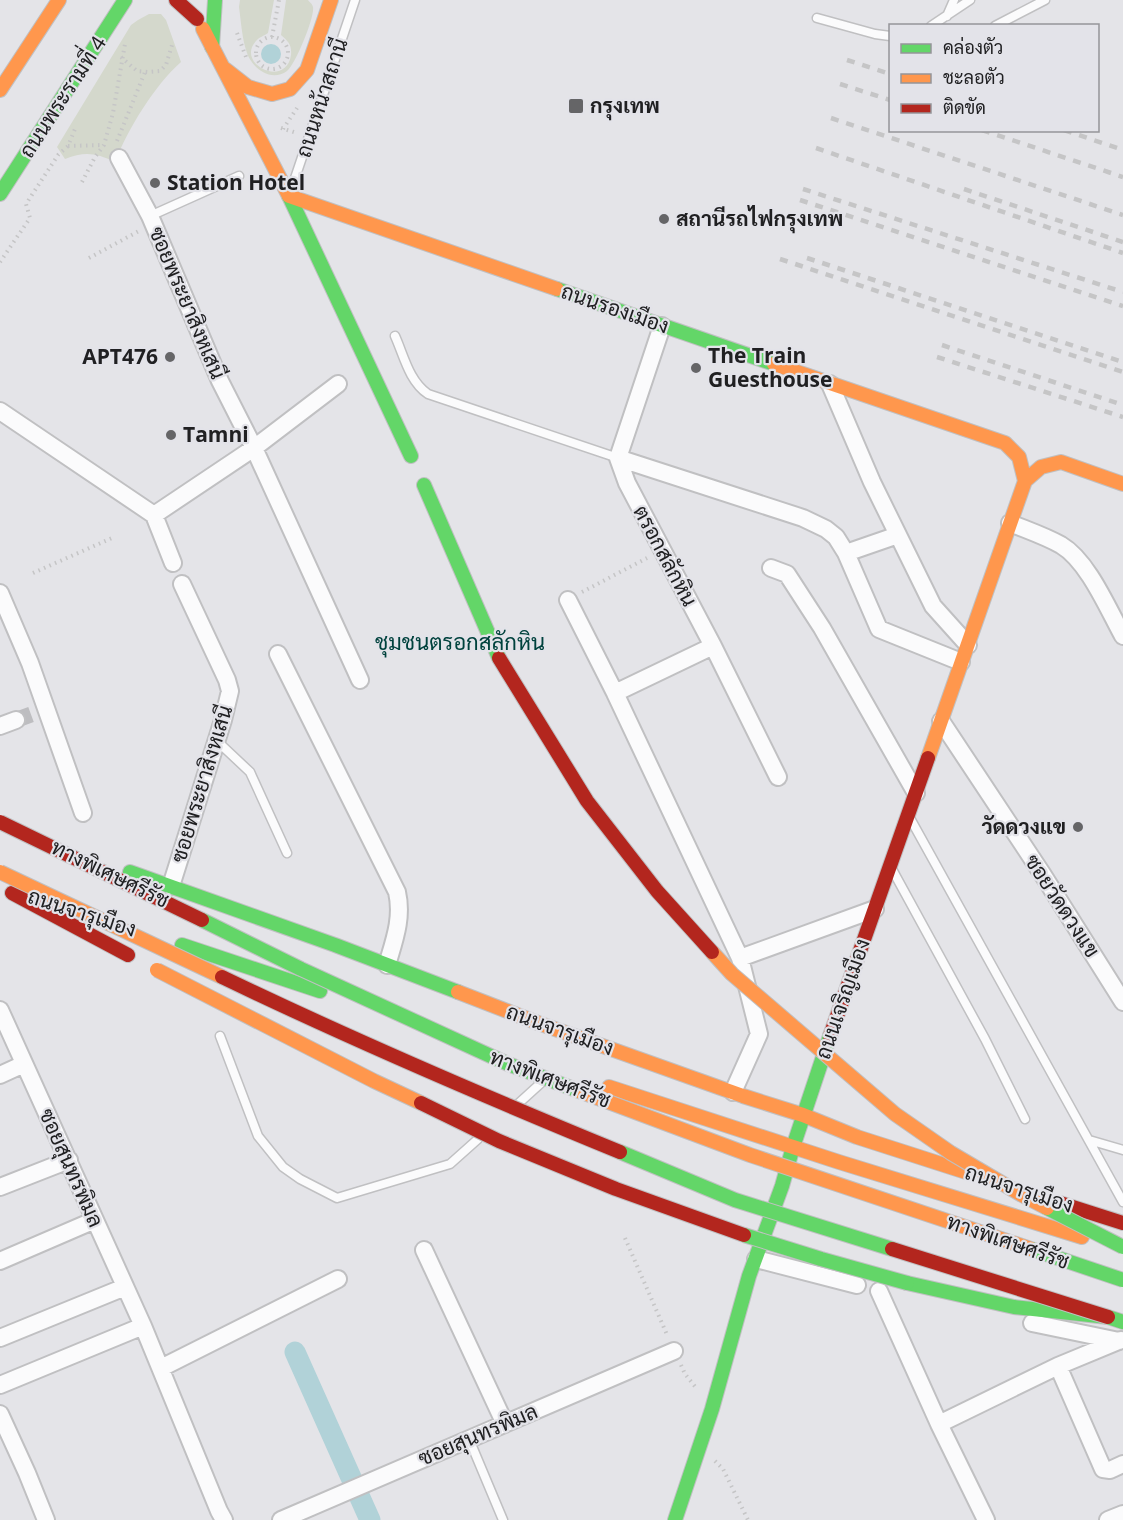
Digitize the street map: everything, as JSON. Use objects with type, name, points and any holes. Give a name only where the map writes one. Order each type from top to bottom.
[{"type":"main road","points":[[0,90],[59,0]]},
{"type":"main road","name":"ถนนพระรามที่ 4","points":[[0,194],[125,0]]},
{"type":"main road","points":[[176,0],[197,19]]},
{"type":"main road","points":[[190,0],[197,19],[289,196],[411,456]]},
{"type":"main road","points":[[212,47],[215,0]]},
{"type":"main road","points":[[223,68],[248,87],[272,94],[290,89],[307,70],[331,0]]},
{"type":"main road","name":"ถนนรองเมือง","points":[[289,196],[830,384],[1005,442],[1019,457],[1025,482]]},
{"type":"main road","points":[[1025,482],[1041,467],[1061,462],[1123,484]]},
{"type":"main road","name":"ถนนเจริญเมือง","points":[[675,1520],[712,1409],[749,1276],[782,1186],[803,1115],[1025,482]]},
{"type":"main road","points":[[424,486],[499,658],[586,801],[657,891],[732,974],[895,1113],[951,1153],[1022,1195],[1123,1248]]},
{"type":"main road","name":"ทางพิเศษศรีรัช","points":[[0,822],[301,969],[508,1064],[750,1155],[1123,1280]]},
{"type":"main road","name":"ถนนจารุเมือง","points":[[0,827],[171,886],[538,1023],[803,1115],[858,1137],[1123,1223]]},
{"type":"main road","name":"ทางพิเศษศรีรัช","points":[[0,872],[284,1007],[491,1099],[735,1200],[1123,1322]]},
{"type":"main road","points":[[0,886],[138,960],[395,1091],[499,1141],[616,1190],[733,1232],[907,1283],[1014,1307],[1108,1317]]},
{"type":"main road","name":"ถนนจารุเมือง","points":[[0,886],[579,1077]]},
{"type":"main road","name":"ถนนจารุเมือง","points":[[601,1084],[793,1147],[1123,1248]]},
{"type":"street","name":"ซอยพระยาสิงหเสนี","points":[[116,154],[152,220],[220,381],[254,448],[360,680]]},
{"type":"street","points":[[662,326],[618,458],[803,518],[826,529],[836,537],[846,554],[879,629],[962,662]]},
{"type":"street","points":[[154,515],[254,448],[338,384]]},
{"type":"street","points":[[830,384],[872,482],[933,606],[968,645]]},
{"type":"street","points":[[0,411],[154,515],[173,563]]},
{"type":"street","name":"ตรอกสลักหิน","points":[[618,458],[627,483],[713,646],[778,777]]},
{"type":"street","points":[[1010,523],[1060,545],[1072,553],[1086,568],[1123,636]]},
{"type":"street","points":[[846,554],[898,535]]},
{"type":"street","points":[[771,568],[787,574],[822,628],[916,793]]},
{"type":"street","name":"ซอยพระยาสิงหเสนี","points":[[171,886],[217,741],[230,691],[182,584]]},
{"type":"street","points":[[0,593],[30,663],[83,813]]},
{"type":"street","points":[[568,600],[615,693],[740,958],[759,1034],[733,1092]]},
{"type":"street","points":[[615,693],[713,646]]},
{"type":"street","points":[[278,654],[397,892],[400,905],[399,920],[387,965]]},
{"type":"street","name":"ซอยวัดดวงแข","points":[[941,721],[1123,1002]]},
{"type":"street","points":[[740,958],[874,909]]},
{"type":"street","name":"ซอยสุนทรพิมล","points":[[0,1010],[143,1326],[224,1520]]},
{"type":"street","points":[[0,1075],[24,1064]]},
{"type":"street","points":[[0,1187],[69,1160]]},
{"type":"street","points":[[0,1261],[95,1220]]},
{"type":"street","points":[[424,1250],[505,1424]]},
{"type":"street","points":[[756,1259],[879,1291],[1121,1340]]},
{"type":"street","points":[[161,1368],[338,1279]]},
{"type":"street","points":[[0,1338],[125,1287]]},
{"type":"street","points":[[879,1291],[939,1424],[986,1520]]},
{"type":"street","points":[[0,1385],[143,1326]]},
{"type":"street","points":[[939,1424],[1058,1366],[1121,1340]]},
{"type":"street","name":"ซอยสุนทรพิมล","points":[[281,1520],[674,1351]]},
{"type":"street","points":[[1058,1366],[1103,1469],[1110,1470],[1123,1464]]},
{"type":"street","points":[[0,1414],[46,1520]]},
{"type":"street","points":[[1107,1520],[1123,1514]]},
{"type":"lane","name":"ถนนหน้าสถานี","points":[[289,196],[355,0]]},
{"type":"lane","points":[[947,16],[954,0]]},
{"type":"lane","points":[[934,24],[970,0]]},
{"type":"lane","points":[[999,24],[1045,0]]},
{"type":"lane","points":[[817,18],[889,36]]},
{"type":"lane","points":[[152,220],[239,176]]},
{"type":"lane","points":[[395,336],[414,381],[428,394],[618,458]]},
{"type":"lane","points":[[217,741],[250,772],[287,853]]},
{"type":"lane","points":[[908,814],[1123,1202]]},
{"type":"lane","points":[[890,866],[985,1039],[1025,1119]]},
{"type":"lane","points":[[220,1036],[258,1137],[283,1167],[300,1179],[337,1198],[450,1164],[494,1125]]},
{"type":"lane","points":[[503,1117],[557,1069]]},
{"type":"lane","points":[[1089,1140],[1123,1150]]},
{"type":"lane","points":[[469,1439],[503,1520]]},
{"type":"path","points":[[272,37],[279,0]]},
{"type":"path","points":[[236,30],[244,54],[251,63]]},
{"type":"path","points":[[267,37],[272,37],[278,38],[286,45],[288,55],[284,65],[274,69],[263,67],[255,54],[258,44],[267,37]]},
{"type":"path","points":[[82,182],[104,145],[113,113],[121,56],[126,40]]},
{"type":"path","points":[[121,56],[137,71],[160,71],[166,65],[172,45]]},
{"type":"path","points":[[116,154],[145,72]]},
{"type":"path","points":[[273,126],[297,134]]},
{"type":"path","points":[[0,262],[30,218],[26,204],[58,155],[68,146],[75,129]]},
{"type":"path","points":[[68,146],[104,145]]},
{"type":"path","points":[[89,258],[152,220]]},
{"type":"path","points":[[33,573],[112,538]]},
{"type":"path","points":[[568,600],[663,550]]},
{"type":"path","points":[[625,1238],[685,1374],[712,1409]]},
{"type":"path","points":[[700,1446],[723,1469],[748,1520]]},
{"type":"shaded area","points":[[240,0],[274,0],[268,33],[257,40],[251,50],[252,58],[257,65],[272,72],[287,65],[291,55],[289,44],[281,35],[286,0],[308,0],[312,5],[313,12],[308,30],[295,60],[287,71],[269,75],[249,59],[243,36]]},
{"type":"shaded area","points":[[149,14],[161,14],[166,20],[181,62],[161,83],[143,109],[115,162],[90,154],[65,159],[57,147],[131,25]]},
{"type":"water","points":[[267,44],[275,44],[281,50],[281,58],[275,64],[267,64],[261,58],[261,50]]},
{"type":"waterway","points":[[295,1352],[370,1520]]},
{"type":"tunnel","points":[[16,720],[46,709]]},
{"type":"railway","points":[[847,60],[889,74]]},
{"type":"railway","points":[[840,84],[889,100]]},
{"type":"railway","points":[[831,118],[1123,215]]},
{"type":"railway","points":[[988,132],[1123,177]]},
{"type":"railway","points":[[1070,132],[1123,150]]},
{"type":"railway","points":[[816,148],[1123,253]]},
{"type":"railway","points":[[803,189],[1123,292]]},
{"type":"railway","points":[[964,189],[1123,242]]},
{"type":"railway","points":[[800,200],[1123,306]]},
{"type":"railway","points":[[807,258],[1123,362]]},
{"type":"railway","points":[[780,259],[1123,372]]},
{"type":"railway","points":[[942,345],[1123,405]]},
{"type":"railway","points":[[937,357],[1123,417]]},
{"type":"traffic: fast","points":[[0,194],[125,0]]},
{"type":"traffic: fast","points":[[212,47],[215,0]]},
{"type":"traffic: fast","points":[[289,196],[411,456]]},
{"type":"traffic: fast","points":[[557,289],[774,364]]},
{"type":"traffic: fast","points":[[424,485],[499,658]]},
{"type":"traffic: fast","points":[[130,872],[335,945],[458,992]]},
{"type":"traffic: fast","points":[[202,920],[301,969],[508,1064],[579,1091]]},
{"type":"traffic: fast","points":[[182,945],[320,991]]},
{"type":"traffic: fast","points":[[675,1520],[712,1409],[749,1276],[782,1186],[830,1036]]},
{"type":"traffic: fast","points":[[620,1152],[735,1200],[892,1249]]},
{"type":"traffic: fast","points":[[1047,1208],[1123,1247]]},
{"type":"traffic: fast","points":[[744,1235],[907,1283]]},
{"type":"traffic: fast","points":[[1031,1249],[1123,1280]]},
{"type":"traffic: fast","points":[[907,1283],[1014,1307],[1108,1317],[1123,1322]]},
{"type":"traffic: slow","points":[[0,90],[59,0]]},
{"type":"traffic: slow","points":[[225,69],[248,87],[272,94],[290,89],[307,70],[331,0]]},
{"type":"traffic: slow","points":[[203,29],[289,196],[557,289]]},
{"type":"traffic: slow","points":[[774,364],[1005,443],[1019,457],[1025,481]]},
{"type":"traffic: slow","points":[[928,758],[1025,481],[1041,467],[1061,462],[1123,484]]},
{"type":"traffic: slow","points":[[0,872],[222,977]]},
{"type":"traffic: slow","points":[[712,952],[732,974],[895,1114],[951,1153],[1047,1208]]},
{"type":"traffic: slow","points":[[157,970],[421,1103]]},
{"type":"traffic: slow","points":[[458,992],[538,1023],[803,1115],[857,1137],[969,1173]]},
{"type":"traffic: slow","points":[[609,1087],[839,1162],[1082,1237]]},
{"type":"traffic: slow","points":[[579,1091],[750,1155],[1031,1249]]},
{"type":"traffic: jam","points":[[176,0],[197,19]]},
{"type":"traffic: jam","points":[[499,658],[587,801],[657,891],[712,952]]},
{"type":"traffic: jam","points":[[830,1036],[928,758]]},
{"type":"traffic: jam","points":[[0,822],[202,920]]},
{"type":"traffic: jam","points":[[12,893],[128,955]]},
{"type":"traffic: jam","points":[[222,977],[420,1068],[620,1152]]},
{"type":"traffic: jam","points":[[421,1103],[499,1141],[616,1189],[744,1235]]},
{"type":"traffic: jam","points":[[1060,1203],[1123,1223]]},
{"type":"traffic: jam","points":[[892,1249],[1108,1317]]},
{"type":"place","name":"กรุงเทพ","points":[[576,106]]},
{"type":"place","name":"Station Hotel","points":[[155,183]]},
{"type":"place","name":"สถานีรถไฟกรุงเทพ","points":[[664,219]]},
{"type":"place","name":"APT476","points":[[170,357]]},
{"type":"place","name":"The Train Guesthouse","points":[[696,368]]},
{"type":"place","name":"Tamni","points":[[171,435]]},
{"type":"place","name":"วัดดวงแข","points":[[1078,827]]},
{"type":"district","name":"ชุมชนตรอกสลักหิน","points":[[460,642]]}]
